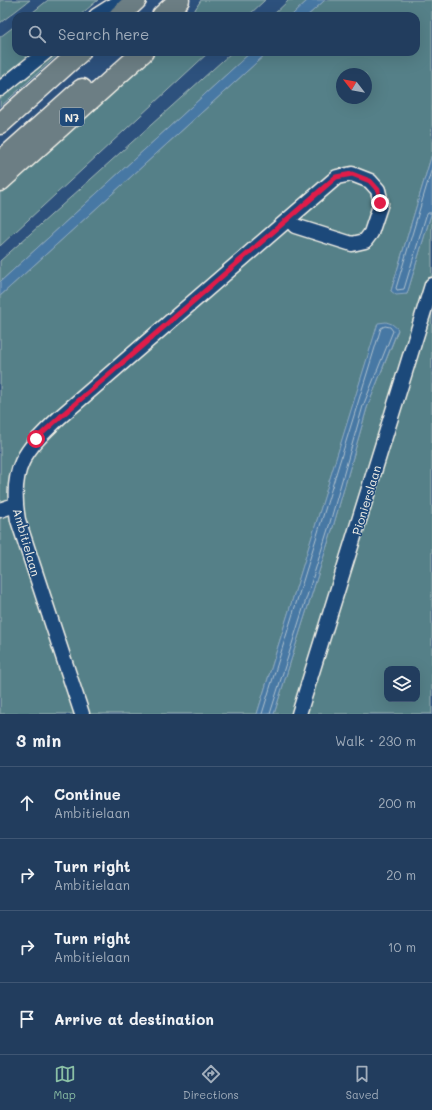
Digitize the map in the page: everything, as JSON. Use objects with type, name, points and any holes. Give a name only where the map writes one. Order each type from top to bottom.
[{"type":"highway","points":[[123,12],[136,0]]},
{"type":"highway","points":[[166,12],[179,0]]},
{"type":"highway","points":[[183,12],[194,0]]},
{"type":"highway","points":[[0,124],[76,56]]},
{"type":"highway","name":"N7","points":[[0,162],[119,56]]},
{"type":"highway","name":"N7","points":[[0,181],[139,56]]},
{"type":"street","points":[[102,12],[121,0]]},
{"type":"street","points":[[0,89],[41,56]]},
{"type":"street","name":"Ambitielaan","points":[[82,714],[18,520],[15,505],[16,480],[21,462],[36,439],[60,417],[336,177],[352,174],[370,181],[378,190],[380,203],[371,233],[365,241],[352,244],[295,226],[288,219]]},
{"type":"street","name":"Pionierslaan","points":[[299,714],[432,285]]},
{"type":"street","points":[[0,510],[15,505]]},
{"type":"green space","points":[[0,0],[30,0],[14,12],[12,12],[12,14],[0,23]]},
{"type":"green space","points":[[48,0],[98,0],[84,12],[33,12]]},
{"type":"green space","points":[[201,0],[265,0],[252,12],[194,12]]},
{"type":"green space","points":[[289,0],[308,0],[295,12],[276,12]]},
{"type":"green space","points":[[325,0],[432,0],[432,154],[391,291],[407,294],[432,211],[432,714],[274,714],[333,527],[367,408],[398,330],[378,324],[257,714],[0,714],[0,296],[264,56],[420,56],[420,12],[312,12]]},
{"type":"green space","points":[[12,28],[12,56],[30,56],[0,81],[0,37]]},
{"type":"green space","points":[[49,56],[57,56],[0,107],[0,94]]},
{"type":"green space","points":[[150,56],[205,56],[0,246],[0,189]]},
{"type":"green space","points":[[228,56],[247,56],[0,282],[0,261]]},
{"type":"water","points":[[308,0],[325,0],[312,12],[295,12]]},
{"type":"water","points":[[247,56],[264,56],[0,296],[0,282]]},
{"type":"water","points":[[432,154],[432,211],[407,294],[396,295],[391,291]]},
{"type":"water","points":[[386,322],[392,324],[398,329],[367,408],[333,527],[274,714],[257,714],[378,323]]},
{"type":"route","points":[[36,439],[336,177],[352,174],[370,181],[378,190],[380,203]]}]
